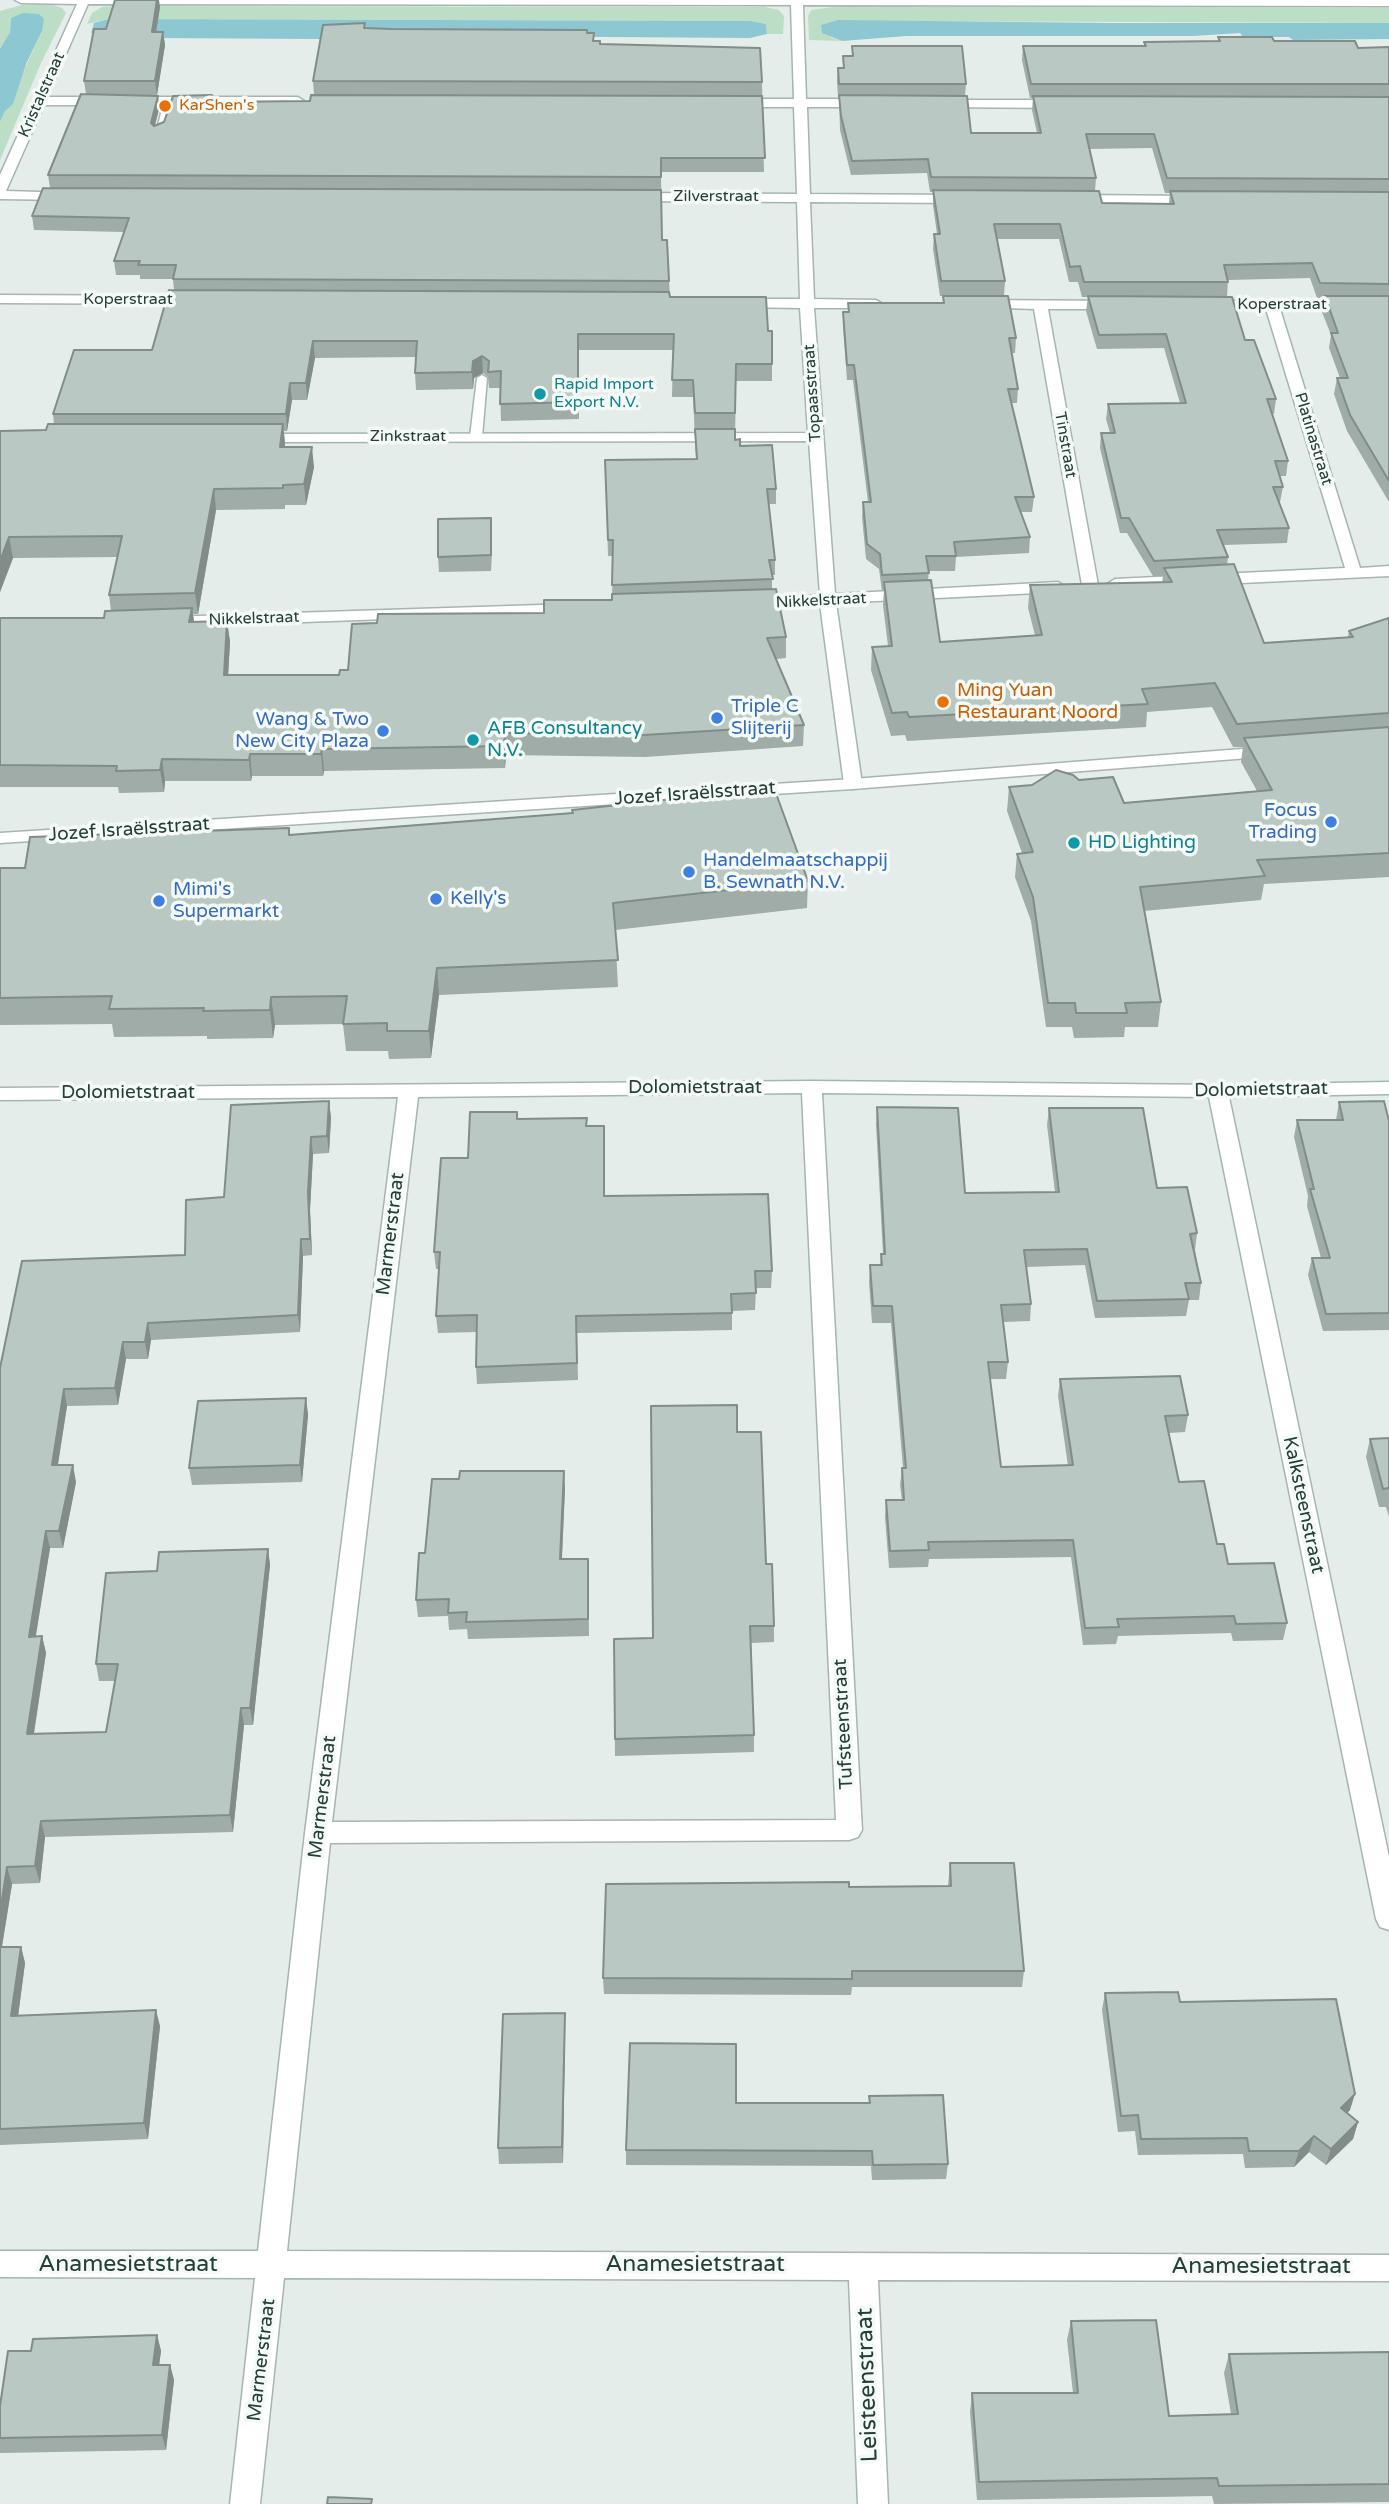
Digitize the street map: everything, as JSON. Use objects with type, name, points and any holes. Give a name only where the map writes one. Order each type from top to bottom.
[{"type":"street","points":[[21,0],[1389,3]]},
{"type":"street","name":"Kristalstraat","points":[[0,193],[84,1]]},
{"type":"street","name":"Topaasstraat","points":[[797,1],[807,303],[816,437],[828,601],[853,784]]},
{"type":"street","points":[[39,101],[314,102]]},
{"type":"street","points":[[716,103],[882,103]]},
{"type":"street","points":[[923,104],[1074,104]]},
{"type":"street","points":[[0,193],[83,196]]},
{"type":"street","name":"Zilverstraat","points":[[623,197],[981,199]]},
{"type":"street","points":[[1063,199],[1213,200]]},
{"type":"street","name":"Koperstraat","points":[[0,299],[209,300]]},
{"type":"street","points":[[724,303],[889,304]]},
{"type":"street","points":[[971,304],[1135,305]]},
{"type":"street","name":"Tinstraat","points":[[1040,305],[1090,585]]},
{"type":"street","name":"Koperstraat","points":[[1190,305],[1389,305]]},
{"type":"street","name":"Platinastraat","points":[[1272,305],[1354,573]]},
{"type":"street","name":"Zinkstraat","points":[[238,438],[816,437]]},
{"type":"street","name":"Nikkelstraat","points":[[732,604],[1389,571]]},
{"type":"street","name":"Nikkelstraat","points":[[152,623],[594,608]]},
{"type":"street","name":"Jozef Israëlsstraat","points":[[0,838],[853,784],[1279,751]]},
{"type":"street","name":"Dolomietstraat","points":[[0,1094],[812,1087],[1218,1091],[1389,1088]]},
{"type":"street","name":"Tufsteenstraat","points":[[318,1833],[849,1830],[812,1087]]},
{"type":"street","name":"Marmerstraat","points":[[245,2504],[318,1833],[409,1090]]},
{"type":"street","name":"Kalksteenstraat","points":[[1218,1091],[1389,1919]]},
{"type":"street","name":"Anamesietstraat","points":[[0,2264],[1389,2268]]},
{"type":"street","name":"Leisteenstraat","points":[[863,2265],[873,2504]]},
{"type":"lane","points":[[158,135],[169,101]]},
{"type":"lane","points":[[476,437],[482,378]]},
{"type":"green space","points":[[22,5],[53,5],[62,8],[66,13],[41,63],[0,160],[0,122],[42,31],[11,18],[10,32],[0,49],[0,11]]},
{"type":"green space","points":[[840,6],[1389,8],[1389,23],[871,21],[830,37],[842,41],[809,40],[808,16],[811,10]]},
{"type":"green space","points":[[102,7],[765,7],[779,10],[784,16],[783,34],[767,34],[766,24],[751,21],[109,19],[87,24],[92,13]]},
{"type":"water","points":[[23,13],[39,14],[44,19],[42,31],[26,64],[13,104],[5,111],[0,122],[0,49],[10,32],[11,18]]},
{"type":"water","points":[[109,19],[751,21],[766,24],[767,34],[750,38],[321,35],[320,39],[108,37],[91,33],[94,23]]},
{"type":"water","points":[[838,20],[1389,23],[1389,39],[1293,40],[1289,37],[1243,37],[1240,33],[1193,36],[906,36],[842,41],[822,33],[821,25]]},
{"type":"building","points":[[115,0],[157,0],[152,32],[163,32],[155,81],[84,81],[94,29],[106,29]]},
{"type":"building","points":[[365,23],[364,28],[391,29],[587,30],[587,33],[594,33],[593,41],[600,41],[600,44],[760,48],[762,82],[313,81],[323,25]]},
{"type":"building","points":[[1218,37],[1272,37],[1274,41],[1355,41],[1358,48],[1389,47],[1389,84],[1031,84],[1023,46],[1146,46],[1144,42],[1220,41]]},
{"type":"building","points":[[852,46],[962,46],[966,84],[839,84],[838,68],[844,68],[843,56],[853,56]]},
{"type":"building","points":[[81,94],[158,96],[151,123],[154,126],[164,122],[173,96],[212,95],[210,102],[310,101],[311,95],[762,96],[765,158],[661,158],[661,177],[48,175]]},
{"type":"building","points":[[839,95],[967,96],[971,133],[1041,133],[1033,96],[1389,97],[1389,179],[1167,178],[1154,134],[1086,134],[1096,178],[931,177],[928,159],[852,161]]},
{"type":"building","points":[[43,188],[661,190],[662,240],[667,240],[669,281],[173,279],[176,265],[138,265],[140,261],[114,261],[129,218],[32,216]]},
{"type":"building","points":[[933,190],[1099,191],[1102,203],[1174,204],[1170,191],[1389,192],[1389,284],[1320,283],[1312,263],[1224,265],[1228,282],[1084,282],[1080,266],[1070,267],[1060,224],[994,224],[1005,281],[941,281],[934,234],[940,234]]},
{"type":"building","points":[[169,290],[669,292],[670,297],[766,297],[768,331],[772,331],[772,364],[736,364],[735,413],[695,413],[693,380],[672,380],[674,334],[578,334],[578,402],[500,404],[501,371],[488,372],[489,361],[482,356],[473,361],[472,372],[415,373],[417,341],[313,341],[306,383],[290,383],[286,414],[53,414],[74,350],[152,350]]},
{"type":"building","points":[[943,296],[1008,296],[1016,338],[1009,338],[1018,389],[1008,389],[1034,497],[1015,497],[1030,537],[954,542],[956,556],[926,556],[929,573],[882,575],[880,554],[867,544],[863,502],[871,502],[854,365],[847,365],[843,312],[849,312],[848,303],[944,303]]},
{"type":"building","points":[[1088,296],[1232,297],[1245,340],[1254,340],[1276,399],[1267,399],[1288,461],[1275,461],[1283,487],[1273,487],[1289,528],[1217,530],[1228,557],[1154,561],[1129,518],[1121,518],[1101,433],[1115,433],[1108,404],[1186,403],[1166,334],[1099,335]]},
{"type":"building","points":[[1325,296],[1389,296],[1389,481],[1350,415],[1337,378],[1348,378],[1331,333],[1338,333]]},
{"type":"building","points":[[48,424],[283,424],[280,447],[312,447],[304,484],[283,485],[283,488],[214,489],[195,593],[109,595],[122,536],[9,537],[0,561],[0,431],[46,430]]},
{"type":"building","points":[[695,429],[735,429],[735,440],[740,439],[740,446],[772,445],[776,489],[767,489],[775,560],[769,560],[773,579],[612,585],[613,540],[608,540],[605,460],[697,459]]},
{"type":"building","points":[[491,518],[491,555],[438,557],[438,519]]},
{"type":"building","points":[[1234,564],[1264,643],[1353,637],[1349,631],[1389,618],[1389,713],[1237,724],[1215,683],[1142,689],[1148,704],[909,717],[907,712],[892,713],[872,647],[892,646],[884,582],[931,580],[940,642],[1042,635],[1030,585],[1172,582],[1164,568]]},
{"type":"building","points":[[776,589],[786,637],[767,638],[804,725],[644,735],[505,733],[504,746],[322,749],[321,754],[250,754],[249,760],[162,759],[160,770],[116,771],[117,766],[0,765],[0,618],[104,618],[105,611],[192,608],[189,622],[227,621],[224,675],[339,675],[340,670],[348,670],[352,624],[377,623],[378,614],[544,613],[544,600],[612,600],[612,594]]},
{"type":"building","points":[[1389,727],[1389,853],[1257,860],[1265,876],[1140,887],[1161,1002],[1125,1003],[1127,1013],[1076,1013],[1075,1003],[1048,1003],[1033,897],[1017,854],[1033,852],[1009,787],[1032,785],[1056,770],[1073,775],[1079,780],[1113,777],[1124,803],[1272,790],[1244,738]]},
{"type":"building","points":[[774,788],[808,881],[613,903],[618,960],[437,968],[429,1031],[387,1031],[387,1023],[343,1024],[347,996],[271,997],[270,1010],[203,1011],[204,1008],[109,1009],[112,996],[0,998],[0,868],[25,868],[30,837],[289,828],[289,835],[573,813],[572,810]]},
{"type":"building","points":[[329,1101],[327,1136],[311,1137],[308,1193],[310,1239],[301,1239],[298,1315],[148,1323],[145,1342],[123,1342],[115,1388],[64,1389],[52,1465],[73,1465],[59,1531],[46,1531],[29,1637],[42,1636],[27,1734],[106,1732],[118,1664],[96,1664],[106,1573],[157,1571],[159,1552],[268,1549],[250,1708],[241,1708],[230,1815],[41,1821],[35,1866],[7,1867],[0,1913],[0,1368],[22,1261],[185,1255],[186,1200],[224,1197],[231,1105]]},
{"type":"building","points":[[1384,1101],[1389,1121],[1389,1313],[1326,1314],[1312,1258],[1330,1258],[1310,1189],[1314,1189],[1297,1120],[1343,1120],[1339,1102]]},
{"type":"building","points":[[877,1107],[958,1108],[965,1193],[1059,1192],[1049,1108],[1143,1108],[1157,1188],[1187,1187],[1197,1233],[1190,1234],[1201,1283],[1185,1283],[1189,1299],[1097,1301],[1087,1249],[1024,1250],[1031,1304],[1001,1305],[1008,1362],[988,1362],[1001,1467],[1073,1465],[1060,1379],[1180,1376],[1188,1415],[1165,1416],[1179,1482],[1204,1481],[1217,1544],[1224,1544],[1228,1564],[1274,1563],[1287,1623],[1236,1624],[1234,1616],[1117,1619],[1119,1627],[1085,1628],[1073,1540],[928,1542],[929,1550],[890,1551],[886,1500],[904,1500],[902,1468],[906,1468],[892,1306],[873,1306],[870,1265],[882,1265],[881,1254],[885,1254]]},
{"type":"building","points":[[470,1112],[517,1112],[517,1119],[587,1118],[586,1126],[604,1126],[604,1196],[768,1194],[772,1271],[755,1271],[756,1293],[731,1294],[732,1313],[576,1316],[577,1363],[476,1367],[477,1315],[436,1316],[440,1252],[434,1252],[441,1158],[468,1158]]},
{"type":"building","points":[[306,1398],[300,1465],[189,1468],[198,1401]]},
{"type":"building","points":[[737,1405],[737,1432],[761,1432],[766,1564],[772,1564],[774,1626],[750,1626],[754,1735],[615,1739],[614,1639],[653,1638],[651,1406]]},
{"type":"building","points":[[1389,1438],[1389,1488],[1383,1489],[1370,1439]]},
{"type":"building","points":[[460,1471],[564,1471],[560,1559],[588,1559],[588,1619],[466,1622],[467,1612],[448,1613],[449,1599],[416,1600],[419,1553],[425,1553],[432,1479],[459,1479]]},
{"type":"building","points":[[950,1863],[1014,1863],[1024,1971],[852,1971],[852,1979],[603,1978],[606,1884],[849,1882],[849,1887],[951,1886]]},
{"type":"building","points":[[0,1947],[21,1947],[11,2016],[156,2010],[144,2123],[0,2129]]},
{"type":"building","points":[[1178,1992],[1180,2002],[1336,1999],[1355,2094],[1341,2108],[1358,2122],[1331,2149],[1314,2136],[1299,2151],[1249,2151],[1247,2138],[1141,2139],[1138,2115],[1121,2116],[1105,1993]]},
{"type":"building","points":[[565,2013],[562,2147],[498,2148],[503,2014]]},
{"type":"building","points":[[630,2043],[736,2044],[736,2103],[870,2103],[869,2096],[943,2095],[948,2164],[873,2165],[872,2151],[626,2150]]},
{"type":"building","points":[[1156,2320],[1169,2416],[1238,2414],[1229,2354],[1389,2352],[1389,2484],[1219,2486],[1217,2478],[979,2482],[972,2393],[1078,2393],[1071,2321]]},
{"type":"building","points":[[157,2335],[153,2365],[170,2365],[162,2435],[0,2438],[0,2406],[8,2351],[31,2351],[33,2339]]},
{"type":"building","points":[[328,2497],[372,2499],[371,2504],[327,2504]]},
{"type":"place","name":"KarShen's","points":[[165,106]]},
{"type":"place","name":"Rapid Import Export N.V.","points":[[540,394]]},
{"type":"place","name":"Ming Yuan Restaurant Noord","points":[[943,702]]},
{"type":"place","name":"Triple C Slijterij","points":[[717,718]]},
{"type":"place","name":"Wang & Two New City Plaza","points":[[383,731]]},
{"type":"place","name":"AFB Consultancy N.V.","points":[[473,740]]},
{"type":"place","name":"Focus Trading","points":[[1331,822]]},
{"type":"place","name":"HD Lighting","points":[[1074,843]]},
{"type":"place","name":"Handelmaatschappij B. Sewnath N.V.","points":[[689,872]]},
{"type":"place","name":"Kelly's","points":[[436,899]]},
{"type":"place","name":"Mimi's Supermarkt","points":[[159,901]]}]
